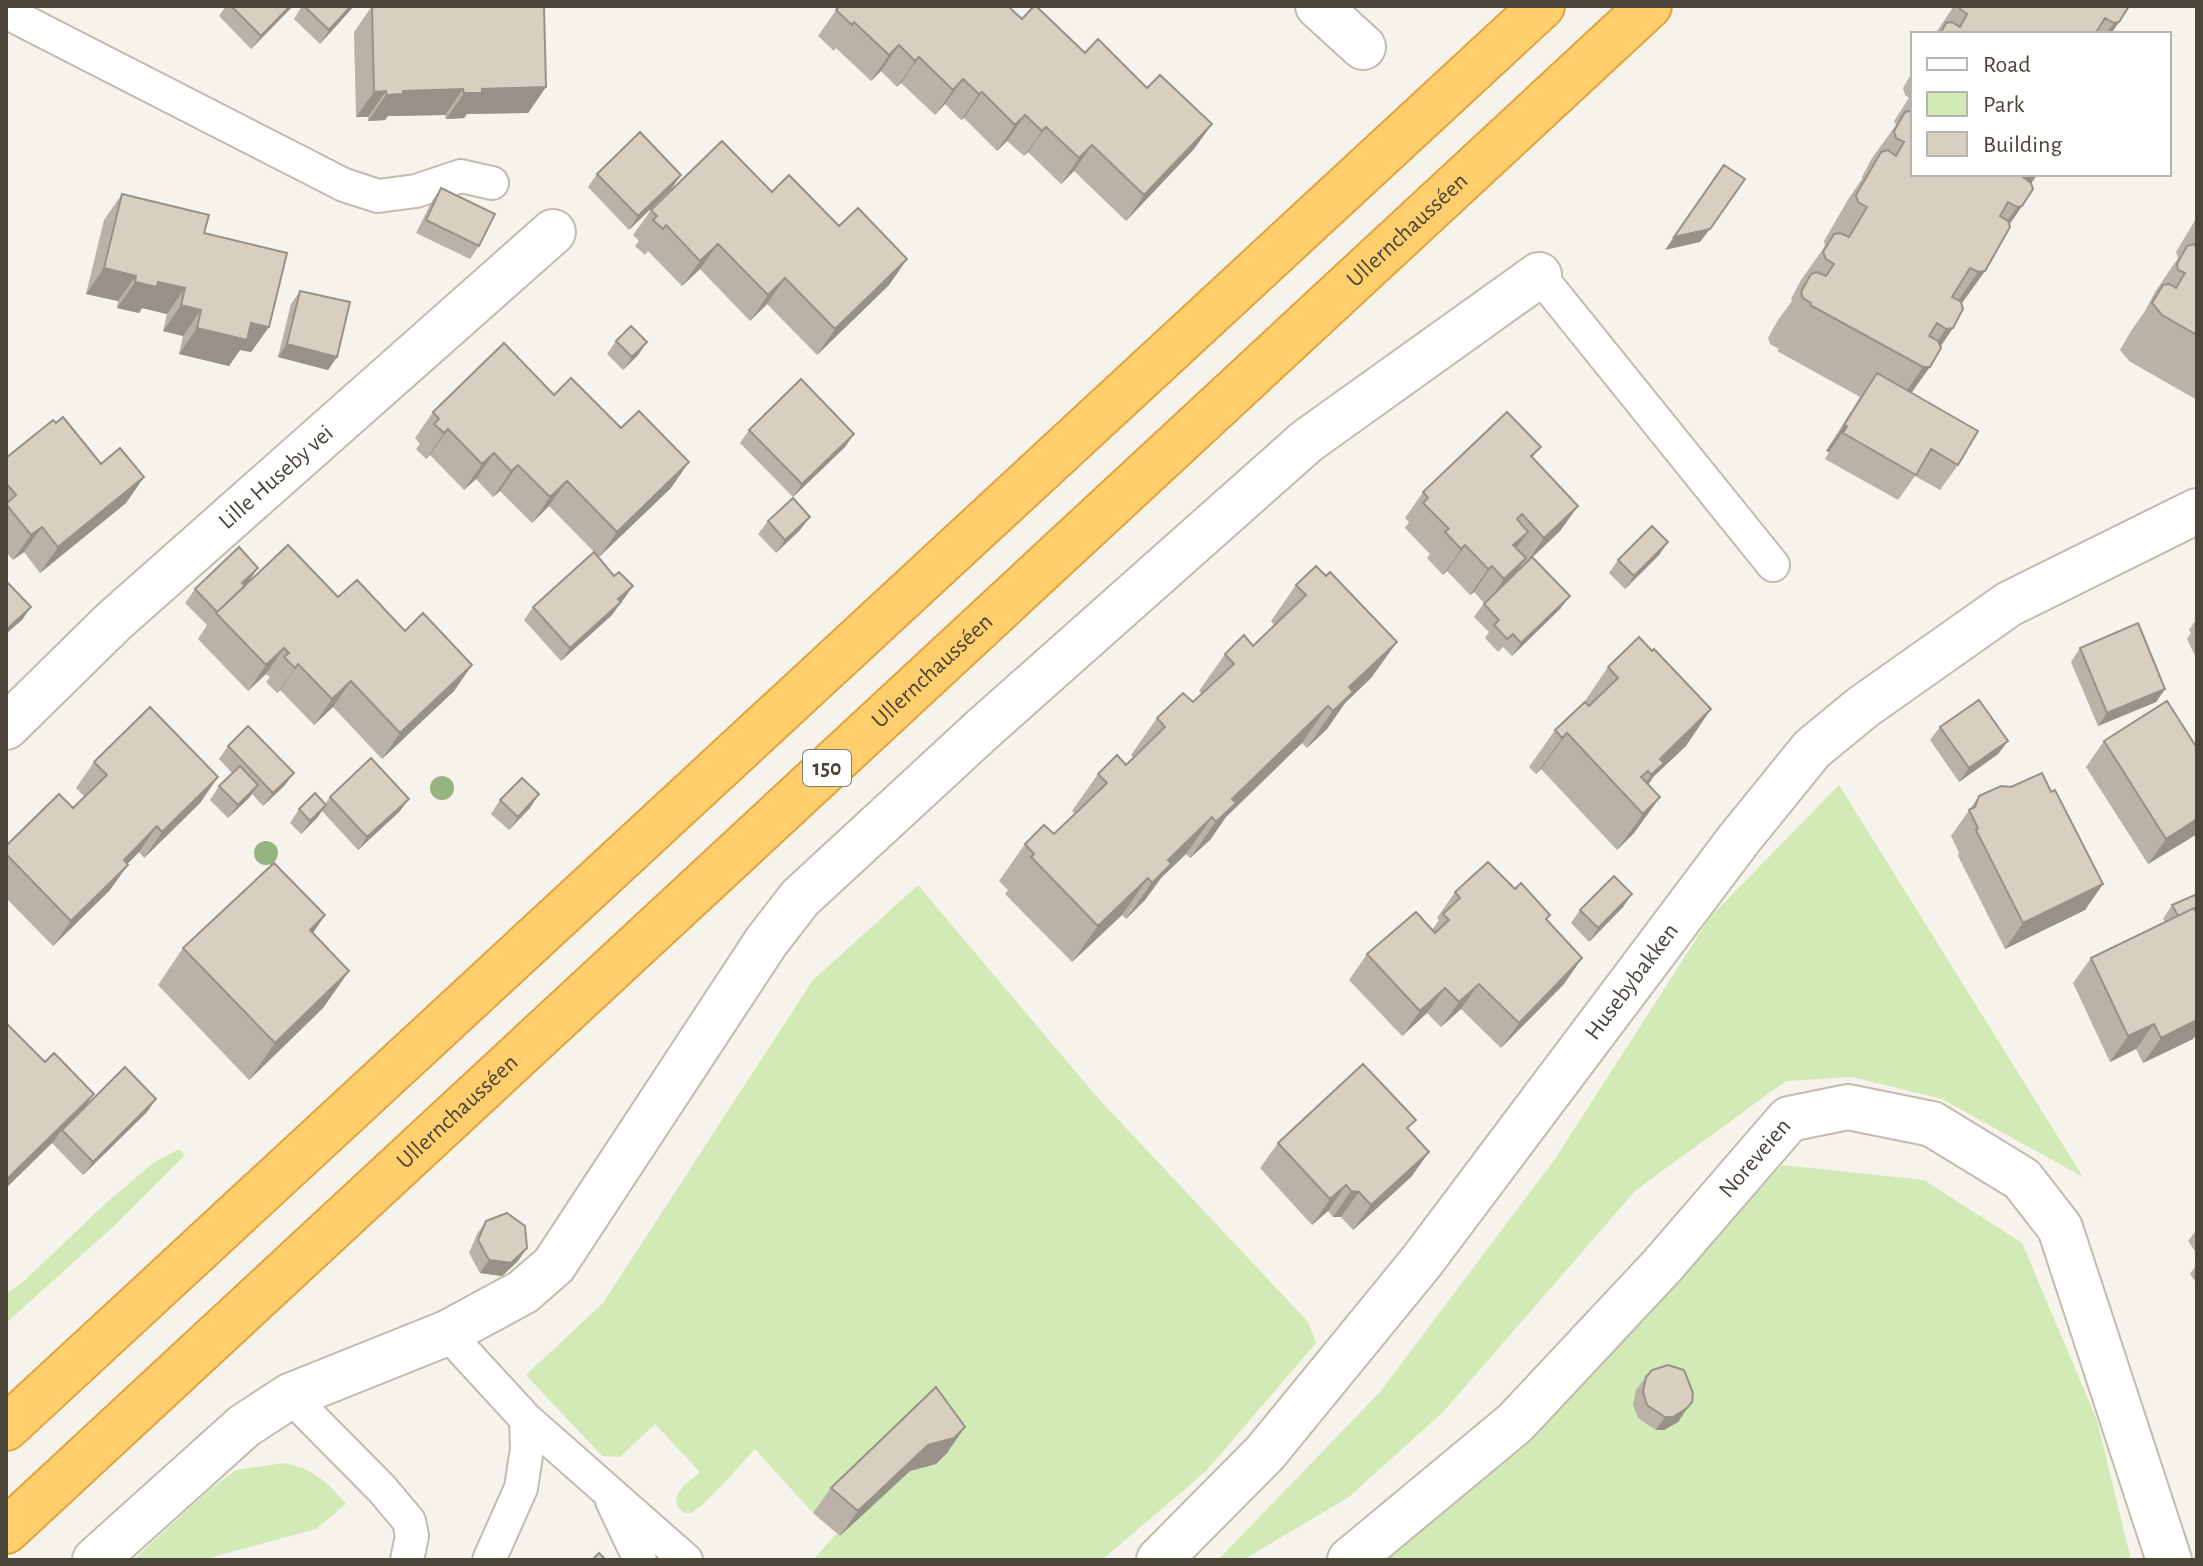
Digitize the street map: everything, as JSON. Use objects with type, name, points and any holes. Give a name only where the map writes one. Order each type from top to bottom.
[{"type":"highway","points":[[6,1428],[1542,6]]},
{"type":"highway","name":"Ullernchausséen","points":[[6,1531],[1649,6]]},
{"type":"street","points":[[1318,6],[1363,47]]},
{"type":"street","name":"Lille Huseby vei","points":[[6,727],[114,621],[553,232]]},
{"type":"street","points":[[95,1560],[244,1426],[290,1396],[447,1333],[523,1292],[554,1265],[766,942],[800,898],[996,718],[1307,441],[1539,275]]},
{"type":"street","name":"Husebybakken","points":[[1159,1560],[1265,1453],[1422,1261],[1729,852],[1812,749],[1863,707],[2009,604],[2197,511]]},
{"type":"street","name":"Noreveien","points":[[1350,1560],[1515,1423],[1662,1266],[1789,1119],[1848,1107],[1932,1124],[2022,1179],[2060,1228],[2169,1560]]},
{"type":"lane","points":[[6,12],[344,185],[378,196],[416,191],[461,176],[492,183]]},
{"type":"lane","points":[[1539,275],[1773,565]]},
{"type":"lane","points":[[447,1333],[526,1419],[686,1560]]},
{"type":"lane","points":[[290,1396],[382,1489],[409,1521],[412,1536],[408,1560]]},
{"type":"lane","points":[[489,1560],[521,1488],[527,1449],[526,1419]]},
{"type":"lane","points":[[606,1489],[640,1560]]},
{"type":"green space","points":[[1839,785],[2083,1177],[1942,1099],[1852,1077],[1786,1081],[1636,1190],[1444,1411],[1349,1497],[1243,1560],[1218,1560],[1380,1392],[1555,1159],[1711,916]]},
{"type":"green space","points":[[918,885],[1097,1097],[1308,1322],[1316,1343],[1206,1471],[1102,1560],[813,1560],[836,1534],[841,1536],[910,1471],[917,1413],[813,1513],[755,1449],[704,1503],[687,1513],[678,1508],[677,1497],[682,1488],[700,1472],[655,1424],[620,1457],[602,1456],[526,1375],[603,1303],[813,980]]},
{"type":"green space","points":[[179,1149],[185,1155],[113,1227],[6,1323],[6,1294],[153,1163]]},
{"type":"green space","points":[[1782,1165],[1924,1180],[2022,1243],[2097,1420],[2131,1560],[1378,1560],[1536,1436]]},
{"type":"green space","points":[[284,1463],[303,1468],[319,1477],[346,1504],[316,1529],[205,1559],[133,1560],[209,1490],[236,1470]]},
{"type":"building","points":[[231,6],[290,6],[261,36]]},
{"type":"building","points":[[304,6],[351,6],[329,30]]},
{"type":"building","points":[[372,6],[544,6],[546,87],[482,89],[482,93],[464,93],[463,89],[403,91],[403,94],[386,95],[386,91],[374,92]]},
{"type":"building","points":[[840,6],[1008,6],[1022,19],[1036,6],[1085,53],[1098,39],[1147,88],[1160,75],[1212,124],[1144,195],[1092,145],[1079,158],[1046,127],[1042,131],[1025,115],[1015,125],[982,92],[979,94],[963,79],[953,90],[919,57],[915,61],[899,45],[889,55],[854,22],[852,25],[836,10]]},
{"type":"building","points":[[1959,6],[2129,6],[2119,22],[2105,18],[2096,32],[1941,32],[1946,23],[1952,22],[1960,27],[1967,14]]},
{"type":"building","points":[[1905,112],[1911,112],[1911,176],[2024,176],[2033,189],[2022,206],[2008,202],[2000,216],[2008,221],[2010,227],[1985,271],[1970,268],[1952,297],[1961,302],[1963,309],[1953,328],[1946,329],[1937,323],[1929,336],[1938,341],[1941,348],[1930,367],[1923,367],[1810,305],[1801,292],[1811,274],[1817,272],[1826,276],[1834,264],[1826,259],[1823,252],[1834,234],[1849,237],[1867,207],[1858,202],[1856,195],[1881,152],[1888,150],[1896,156],[1904,142],[1896,138],[1894,131]]},
{"type":"building","points":[[640,132],[681,175],[638,216],[597,174]]},
{"type":"building","points":[[722,141],[772,192],[789,175],[839,226],[858,208],[907,259],[835,329],[785,278],[768,295],[718,244],[700,261],[666,225],[663,229],[653,220],[657,216],[651,210]]},
{"type":"building","points":[[1724,165],[1745,179],[1710,229],[1674,237]]},
{"type":"building","points":[[441,188],[495,214],[479,246],[426,220]]},
{"type":"building","points":[[122,194],[209,215],[204,233],[287,253],[269,327],[251,323],[247,340],[197,328],[201,310],[181,305],[185,288],[158,282],[157,287],[135,282],[136,276],[104,268]]},
{"type":"building","points":[[2193,244],[2197,247],[2197,335],[2162,315],[2152,303],[2163,285],[2176,288],[2185,273],[2178,270],[2177,264],[2187,246]]},
{"type":"building","points":[[300,291],[350,302],[337,357],[287,344]]},
{"type":"building","points":[[631,326],[647,342],[632,357],[616,341]]},
{"type":"building","points":[[504,343],[554,395],[571,378],[621,428],[639,411],[689,462],[617,532],[567,481],[550,497],[518,465],[511,471],[494,453],[482,464],[448,429],[444,433],[434,424],[439,419],[433,412]]},
{"type":"building","points":[[1877,373],[1978,431],[1958,465],[1931,449],[1916,475],[1843,433],[1847,426],[1844,425]]},
{"type":"building","points":[[801,379],[854,434],[802,484],[749,430]]},
{"type":"building","points":[[1507,412],[1541,447],[1531,456],[1578,506],[1544,538],[1522,514],[1517,519],[1528,532],[1513,545],[1526,558],[1504,579],[1492,566],[1488,569],[1465,545],[1461,549],[1445,532],[1449,529],[1423,503],[1428,498],[1423,492]]},
{"type":"building","points":[[63,417],[101,464],[120,448],[144,477],[58,547],[42,527],[31,535],[6,504],[16,495],[6,483],[6,458],[53,420],[56,423]]},
{"type":"building","points":[[793,498],[810,517],[785,540],[768,521]]},
{"type":"building","points":[[1652,526],[1668,542],[1634,576],[1618,560]]},
{"type":"building","points":[[288,545],[338,597],[357,580],[405,631],[423,613],[472,665],[400,733],[351,681],[332,699],[298,664],[295,668],[284,657],[289,653],[284,648],[266,665],[216,613]]},
{"type":"building","points":[[239,547],[258,568],[242,583],[245,586],[217,612],[195,589]]},
{"type":"building","points":[[594,552],[614,576],[619,572],[633,586],[618,599],[621,602],[570,648],[533,607]]},
{"type":"building","points":[[1532,557],[1570,596],[1521,643],[1513,634],[1507,639],[1494,625],[1499,620],[1484,604]]},
{"type":"building","points":[[1316,566],[1326,576],[1330,572],[1397,642],[1349,687],[1353,692],[1333,711],[1328,706],[1232,799],[1236,803],[1216,822],[1212,817],[1168,860],[1171,864],[1152,883],[1148,878],[1098,926],[1031,857],[1034,854],[1025,844],[1044,825],[1054,834],[1107,783],[1098,774],[1117,755],[1126,765],[1165,727],[1157,718],[1183,693],[1193,702],[1234,664],[1225,654],[1244,635],[1253,646],[1306,595],[1296,585]]},
{"type":"building","points":[[6,581],[31,607],[6,630]]},
{"type":"building","points":[[2138,623],[2165,689],[2107,713],[2080,648]]},
{"type":"building","points":[[1639,637],[1711,709],[1660,759],[1664,763],[1651,775],[1648,771],[1641,777],[1660,797],[1643,814],[1567,733],[1562,738],[1555,730],[1585,702],[1589,706],[1618,678],[1608,667]]},
{"type":"building","points":[[1979,700],[2008,741],[1969,768],[1940,727]]},
{"type":"building","points":[[2167,701],[2197,748],[2197,819],[2166,839],[2104,741]]},
{"type":"building","points":[[150,707],[218,777],[162,832],[157,826],[124,860],[128,865],[71,921],[6,854],[6,846],[59,794],[73,808],[107,775],[94,762]]},
{"type":"building","points":[[248,726],[294,773],[273,793],[228,746]]},
{"type":"building","points":[[371,758],[409,799],[367,837],[330,797]]},
{"type":"building","points":[[240,766],[258,785],[238,805],[219,786]]},
{"type":"building","points":[[2042,773],[2051,792],[2055,790],[2103,884],[2023,923],[1969,810],[1975,807],[1979,796],[2001,786],[2011,787]]},
{"type":"building","points":[[522,778],[539,794],[518,817],[500,800]]},
{"type":"building","points":[[315,793],[326,805],[310,821],[299,809]]},
{"type":"building","points":[[1488,862],[1515,889],[1521,883],[1550,915],[1546,919],[1582,958],[1519,1023],[1479,984],[1459,1002],[1445,988],[1420,1011],[1367,954],[1416,912],[1435,933],[1449,920],[1443,914],[1460,898],[1455,892]]},
{"type":"building","points":[[274,863],[325,915],[310,930],[349,971],[275,1043],[183,948]]},
{"type":"building","points":[[1614,876],[1632,894],[1598,928],[1580,910]]},
{"type":"building","points":[[2197,894],[2197,914],[2194,908],[2178,916],[2172,905]]},
{"type":"building","points":[[2194,908],[2197,914],[2197,1020],[2161,1038],[2154,1024],[2128,1036],[2091,958]]},
{"type":"building","points":[[6,1023],[45,1062],[54,1053],[94,1094],[6,1180]]},
{"type":"building","points":[[1363,1064],[1416,1120],[1407,1128],[1429,1152],[1371,1205],[1359,1192],[1351,1191],[1346,1185],[1330,1199],[1278,1143]]},
{"type":"building","points":[[125,1067],[156,1099],[93,1162],[62,1130]]},
{"type":"building","points":[[507,1213],[525,1226],[527,1248],[511,1263],[489,1260],[478,1240],[486,1221]]},
{"type":"building","points":[[1668,1365],[1684,1370],[1693,1393],[1692,1402],[1687,1408],[1673,1417],[1665,1417],[1647,1405],[1643,1392],[1646,1377],[1652,1370]]},
{"type":"building","points":[[936,1387],[965,1427],[954,1438],[928,1445],[858,1511],[831,1488]]},
{"type":"building","points":[[599,1553],[606,1560],[592,1560]]}]
